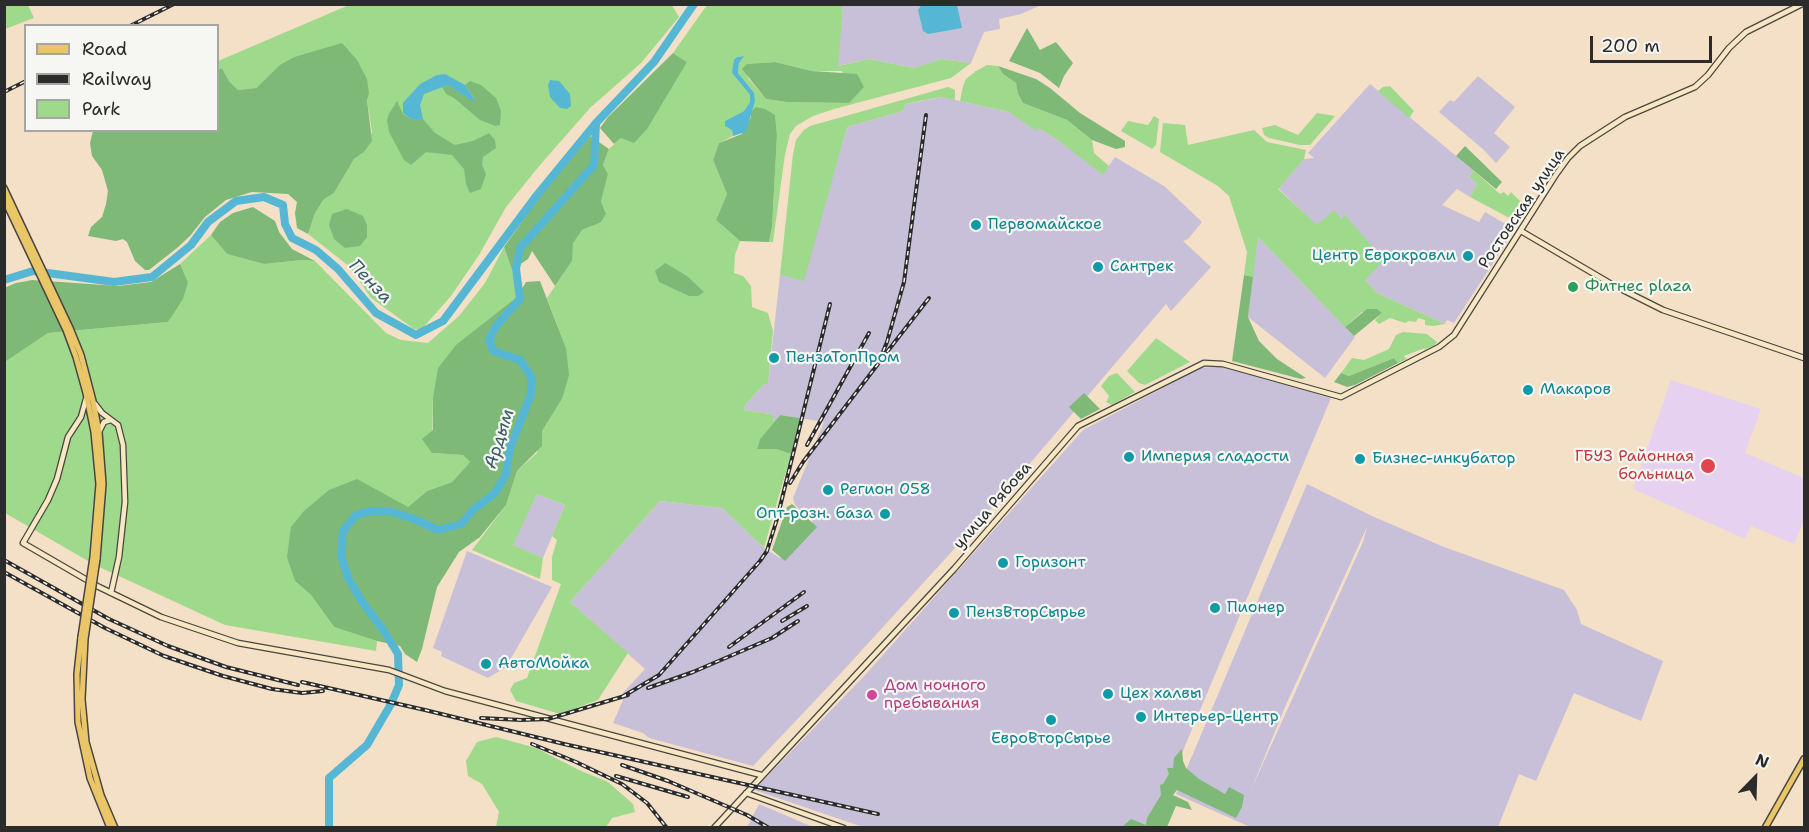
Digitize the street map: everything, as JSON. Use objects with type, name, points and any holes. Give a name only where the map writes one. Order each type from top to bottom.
[{"type":"main road","points":[[4,188],[59,310],[76,357],[97,432]]},
{"type":"main road","points":[[4,199],[81,355],[93,401],[103,484],[95,558],[77,674],[78,722],[90,778],[110,828]]},
{"type":"main road","points":[[83,638],[82,699],[86,742],[98,786],[115,828]]},
{"type":"main road","points":[[1765,828],[1804,759]]},
{"type":"street","name":"Ростовская улица","points":[[1366,385],[1439,347],[1454,335],[1555,176],[1580,146],[1625,117],[1695,87],[1708,75],[1728,48],[1746,32],[1802,4]]},
{"type":"street","points":[[1521,231],[1613,285],[1663,310],[1804,358]]},
{"type":"street","name":"улица Рябова","points":[[714,828],[954,570],[1077,426],[1204,363],[1223,364],[1341,397],[1366,385]]},
{"type":"street","points":[[86,393],[85,405],[68,437],[57,479],[48,501],[24,543],[111,593],[161,616],[238,643],[389,670],[446,691],[761,776]]},
{"type":"street","points":[[93,401],[102,413],[118,425],[123,446],[125,502],[119,557],[111,593]]},
{"type":"street","points":[[78,421],[87,420],[97,432],[104,422],[111,420]]},
{"type":"street","points":[[746,793],[844,828]]},
{"type":"shaded area","points":[[843,5],[1041,5],[1021,14],[999,19],[1000,29],[984,32],[971,63],[941,59],[914,68],[869,59],[837,66]]},
{"type":"shaded area","points":[[1478,76],[1515,107],[1494,133],[1510,147],[1496,163],[1439,112],[1450,100],[1454,102]]},
{"type":"shaded area","points":[[1370,84],[1474,171],[1469,177],[1477,184],[1470,197],[1457,189],[1442,205],[1479,222],[1485,212],[1509,226],[1510,237],[1454,323],[1447,320],[1445,324],[1377,293],[1365,280],[1345,216],[1317,226],[1278,188],[1304,159],[1314,158],[1308,153]]},
{"type":"shaded area","points":[[942,97],[1009,112],[1036,130],[1038,127],[1103,174],[1115,157],[1164,186],[1202,222],[1188,239],[1183,241],[1211,267],[1171,311],[1166,304],[997,502],[753,766],[649,738],[643,733],[613,723],[623,700],[621,695],[645,669],[570,602],[660,501],[722,508],[764,548],[780,558],[813,521],[795,505],[793,498],[824,422],[780,415],[775,421],[770,414],[744,410],[745,405],[764,384],[768,384],[780,275],[803,280],[847,127],[903,111],[906,104]]},
{"type":"shaded area","points":[[1257,236],[1355,337],[1325,378],[1248,317]]},
{"type":"shaded area","points":[[1222,366],[1331,398],[1151,827],[863,827],[754,790],[866,674],[1083,430],[1201,368]]},
{"type":"shaded area","name":"ГБУЗ Районная больница","points":[[1671,380],[1761,409],[1745,453],[1804,478],[1804,520],[1794,544],[1751,526],[1745,539],[1633,489]]},
{"type":"shaded area","points":[[1307,484],[1372,516],[1444,547],[1564,590],[1577,610],[1581,624],[1663,661],[1641,721],[1574,693],[1536,781],[1519,774],[1498,827],[1250,827],[1176,794]],"holes":[[[1367,527],[1363,542],[1251,790],[1285,707]]]},
{"type":"shaded area","points":[[537,494],[565,505],[543,558],[512,545]]},
{"type":"shaded area","points":[[467,551],[552,587],[506,667],[488,678],[441,656],[442,652],[433,648]]},
{"type":"shaded area","points":[[759,804],[813,827],[747,827]]},
{"type":"green space","points":[[5,4],[28,5],[34,18],[5,29]]},
{"type":"green space","points":[[671,4],[679,17],[641,63],[590,108],[540,165],[506,207],[479,255],[451,296],[421,330],[414,329],[371,298],[350,267],[308,234],[315,213],[324,199],[334,193],[354,159],[364,152],[372,132],[367,100],[369,94],[311,53],[294,57],[256,88],[238,90],[229,81],[222,68],[219,70],[219,61],[349,5]]},
{"type":"green space","points":[[707,5],[843,5],[838,66],[869,59],[914,68],[941,59],[971,63],[951,78],[834,109],[813,116],[796,126],[790,134],[785,154],[773,242],[769,242],[772,227],[777,135],[775,116],[754,110],[751,112],[755,101],[738,73],[739,63],[743,56],[737,57],[732,73],[750,95],[750,102],[744,111],[725,121],[732,130],[733,136],[719,143],[713,160],[727,194],[716,220],[740,241],[735,255],[734,273],[743,276],[751,286],[752,307],[768,313],[773,331],[768,384],[764,384],[745,405],[744,410],[770,414],[774,417],[775,421],[760,439],[757,449],[776,449],[791,454],[764,548],[722,508],[660,501],[570,602],[628,653],[598,700],[560,714],[516,701],[510,690],[514,683],[527,678],[561,584],[552,580],[552,557],[557,540],[552,536],[565,505],[537,494],[513,545],[543,558],[540,579],[472,550],[506,505],[517,471],[537,453],[542,431],[562,399],[566,348],[547,298],[572,261],[572,243],[582,230],[600,223],[601,202],[608,174],[603,165],[609,149],[687,62],[673,53]],"holes":[[[775,62],[812,71],[842,71],[848,103],[786,102],[766,99],[748,78],[747,64]]]},
{"type":"green space","points":[[1027,28],[1040,50],[1056,42],[1073,63],[1059,88],[1040,73],[1009,61]]},
{"type":"green space","points":[[342,43],[357,60],[367,79],[369,94],[367,100],[372,141],[364,152],[354,159],[334,193],[324,199],[315,213],[308,234],[297,228],[295,213],[297,202],[288,194],[252,192],[226,200],[205,217],[177,248],[149,270],[145,270],[135,261],[127,242],[123,239],[116,241],[88,236],[91,227],[102,217],[108,191],[102,170],[92,156],[90,143],[93,132],[219,132],[219,70],[222,68],[229,81],[238,90],[256,88],[280,65],[294,57]]},
{"type":"green space","points":[[673,53],[687,62],[647,129],[634,143],[621,138],[614,144],[600,128],[608,117]]},
{"type":"green space","points":[[775,62],[812,71],[857,74],[864,87],[849,103],[786,102],[766,99],[742,69],[747,64]]},
{"type":"green space","points":[[987,65],[998,66],[1003,74],[1016,83],[1023,103],[1067,120],[1092,140],[1094,153],[1109,166],[1103,175],[1056,139],[1039,128],[1036,131],[1009,112],[960,101],[966,79]]},
{"type":"green space","points":[[998,66],[1036,79],[1080,113],[1125,141],[1125,147],[1116,149],[1092,140],[1067,120],[1023,103],[1016,83],[1003,74]]},
{"type":"green space","points":[[470,81],[481,85],[496,98],[501,111],[500,125],[495,126],[480,120],[446,94],[442,87],[448,85],[465,96],[475,99],[465,85]]},
{"type":"green space","points":[[1390,86],[1414,111],[1409,118],[1378,91]]},
{"type":"green space","points":[[948,87],[955,90],[955,100],[942,97],[906,104],[903,111],[847,127],[804,281],[780,275],[793,154],[796,140],[804,130],[810,126]]},
{"type":"green space","points":[[397,101],[403,114],[411,119],[423,119],[435,133],[455,145],[473,141],[489,133],[495,140],[496,148],[483,157],[482,165],[486,174],[481,189],[470,193],[464,169],[452,155],[426,152],[411,165],[404,160],[389,132],[387,120]]},
{"type":"green space","points":[[756,107],[775,115],[777,135],[772,227],[769,242],[740,241],[716,220],[727,194],[713,160],[719,143],[742,134],[751,117],[751,112]]},
{"type":"green space","points":[[1317,113],[1335,116],[1310,145],[1300,145],[1264,135],[1262,128],[1275,125],[1298,135]]},
{"type":"green space","points":[[1154,116],[1159,119],[1156,145],[1152,149],[1121,131],[1128,121],[1148,125]]},
{"type":"green space","points":[[1163,123],[1185,125],[1188,145],[1254,130],[1267,142],[1306,150],[1304,159],[1278,189],[1317,225],[1334,210],[1341,219],[1345,215],[1384,260],[1365,280],[1377,293],[1445,324],[1425,325],[1425,320],[1418,318],[1416,322],[1405,323],[1390,318],[1379,324],[1375,320],[1382,313],[1362,312],[1345,327],[1258,237],[1253,277],[1244,275],[1247,252],[1229,196],[1218,186],[1160,152]]},
{"type":"green space","points":[[590,136],[609,149],[603,165],[608,174],[601,202],[606,214],[600,223],[582,230],[573,243],[572,261],[555,286],[532,251],[528,259],[512,270],[504,247],[544,191]]},
{"type":"green space","points":[[1465,146],[1502,182],[1496,189],[1456,156]]},
{"type":"green space","points":[[1474,171],[1500,194],[1504,192],[1508,196],[1511,192],[1524,205],[1528,211],[1521,221],[1517,222],[1470,197],[1477,184],[1469,177]]},
{"type":"green space","points":[[253,207],[275,221],[279,232],[292,249],[315,261],[264,264],[227,254],[211,235],[220,222],[233,213]]},
{"type":"green space","points":[[347,209],[363,216],[367,225],[367,237],[360,246],[345,248],[334,239],[329,225],[332,214]]},
{"type":"green space","points":[[211,235],[227,254],[264,264],[315,261],[386,333],[401,340],[428,343],[459,316],[485,283],[504,247],[512,270],[517,297],[489,321],[433,398],[432,453],[463,455],[470,462],[452,482],[427,491],[408,507],[295,581],[311,595],[334,627],[377,641],[376,651],[225,625],[95,565],[5,513],[5,362],[48,333],[168,322],[188,282],[180,264]]},
{"type":"green space","points":[[665,263],[687,276],[704,292],[698,296],[689,296],[659,282],[655,271]]},
{"type":"green space","points":[[180,264],[188,282],[183,299],[168,322],[48,333],[5,362],[4,288],[32,280],[118,286],[151,282]]},
{"type":"green space","points":[[1244,275],[1253,277],[1248,317],[1259,341],[1277,359],[1306,378],[1301,379],[1232,361]]},
{"type":"green space","points":[[540,281],[566,348],[569,375],[562,399],[542,431],[542,446],[517,471],[506,505],[480,537],[459,552],[437,587],[417,662],[405,654],[400,646],[334,627],[311,595],[295,581],[287,557],[291,527],[304,511],[329,490],[357,479],[408,507],[427,491],[452,482],[470,462],[463,455],[432,453],[422,439],[433,430],[433,398],[438,368],[456,345],[517,297],[526,282]]},
{"type":"green space","points":[[1367,309],[1377,309],[1382,313],[1354,336],[1345,327]]},
{"type":"green space","points":[[1403,332],[1427,334],[1437,342],[1424,350],[1425,348],[1404,356],[1407,359],[1398,363],[1394,358],[1349,376],[1341,373],[1352,358],[1364,360],[1389,349],[1396,335]]},
{"type":"green space","points":[[1156,338],[1190,362],[1145,385],[1139,383],[1127,371]]},
{"type":"green space","points":[[1394,358],[1398,363],[1355,385],[1347,387],[1334,382],[1341,373],[1349,376]]},
{"type":"green space","points":[[1117,373],[1135,392],[1112,405],[1106,402],[1109,396],[1101,386],[1109,376]]},
{"type":"green space","points":[[1084,393],[1100,409],[1081,419],[1069,407]]},
{"type":"green space","points":[[780,415],[800,418],[791,454],[776,449],[757,449],[760,439]]},
{"type":"green space","points":[[792,504],[817,527],[785,561],[772,550],[787,507]]},
{"type":"green space","points":[[496,737],[536,748],[608,782],[633,804],[635,812],[612,818],[606,827],[496,827],[499,812],[482,784],[468,776],[466,761],[477,742]]},
{"type":"green space","points":[[1182,749],[1186,768],[1199,779],[1225,794],[1229,787],[1244,795],[1242,807],[1236,818],[1177,790],[1173,795],[1188,802],[1192,810],[1176,806],[1167,827],[1122,827],[1131,819],[1146,825],[1147,818],[1161,795],[1160,785],[1169,774],[1167,768],[1173,768],[1174,758]]},
{"type":"water","points":[[922,4],[957,5],[962,28],[928,34],[923,31],[918,10]]},
{"type":"water","points":[[744,56],[739,63],[738,73],[754,93],[755,101],[746,132],[733,136],[732,130],[725,126],[725,121],[744,111],[750,102],[750,95],[732,73],[734,60]]},
{"type":"water","points":[[445,74],[465,85],[475,100],[472,101],[448,85],[424,94],[420,105],[423,119],[411,119],[403,113],[403,103],[420,84],[437,75]]},
{"type":"water","points":[[550,80],[559,81],[570,94],[571,106],[567,109],[560,108],[550,97],[548,85]]},
{"type":"waterway","name":"Пенза","points":[[4,280],[33,271],[114,282],[152,277],[191,245],[208,222],[236,201],[264,197],[283,205],[285,224],[292,238],[316,250],[338,269],[376,313],[416,335],[443,321],[537,195],[596,123],[654,62],[694,4]]},
{"type":"waterway","name":"Ардым","points":[[329,828],[329,778],[367,745],[391,704],[399,685],[398,654],[349,580],[341,556],[343,531],[356,515],[372,511],[392,512],[438,530],[461,524],[474,509],[495,493],[506,474],[510,448],[531,394],[532,378],[520,360],[493,351],[489,340],[496,326],[520,299],[516,269],[520,248],[594,165],[596,123]]},
{"type":"railway","points":[[134,24],[174,4]]},
{"type":"railway","points":[[4,92],[24,82]]},
{"type":"railway","points":[[790,483],[803,462],[878,364],[887,342],[904,282],[926,115]]},
{"type":"railway","points":[[887,352],[929,298]]},
{"type":"railway","points":[[622,697],[659,675],[767,551],[830,304]]},
{"type":"railway","points":[[807,445],[869,333]]},
{"type":"railway","points":[[4,560],[109,619],[168,646],[226,667],[298,685]]},
{"type":"railway","points":[[4,572],[105,628],[164,656],[223,676],[272,689],[302,693],[323,691]]},
{"type":"railway","points":[[729,647],[804,592]]},
{"type":"railway","points":[[782,621],[807,606]]},
{"type":"railway","points":[[648,688],[693,672],[772,638],[798,621]]},
{"type":"railway","points":[[302,682],[564,744],[878,814]]},
{"type":"railway","points":[[481,718],[548,719],[628,695]]},
{"type":"railway","points":[[532,744],[622,784],[647,803],[667,828]]},
{"type":"railway","points":[[622,765],[668,781],[747,815],[769,828]]},
{"type":"railway","points":[[616,776],[688,797]]},
{"type":"place","name":"Первомайское","points":[[976,225]]},
{"type":"place","name":"Центр Еврокровли","points":[[1468,256]]},
{"type":"place","name":"Сантрек","points":[[1098,267]]},
{"type":"place","name":"Фитнес plaza","points":[[1573,287]]},
{"type":"place","name":"ПензаТопПром","points":[[774,358]]},
{"type":"place","name":"Макаров","points":[[1528,390]]},
{"type":"place","name":"Империя сладости","points":[[1129,457]]},
{"type":"place","name":"Бизнес-инкубатор","points":[[1360,459]]},
{"type":"place","name":"ГБУЗ Районная больница","points":[[1708,466]]},
{"type":"place","name":"Регион 058","points":[[828,490]]},
{"type":"place","name":"Опт-розн. база","points":[[885,514]]},
{"type":"place","name":"Горизонт","points":[[1003,563]]},
{"type":"place","name":"Пионер","points":[[1215,608]]},
{"type":"place","name":"ПензВторСырье","points":[[954,613]]},
{"type":"place","name":"АвтоМойка","points":[[486,664]]},
{"type":"place","name":"Цех халвы","points":[[1108,694]]},
{"type":"place","name":"Дом ночного пребывания","points":[[872,695]]},
{"type":"place","name":"Интерьер-Центр","points":[[1141,717]]},
{"type":"place","name":"ЕвроВторСырье","points":[[1051,720]]}]
